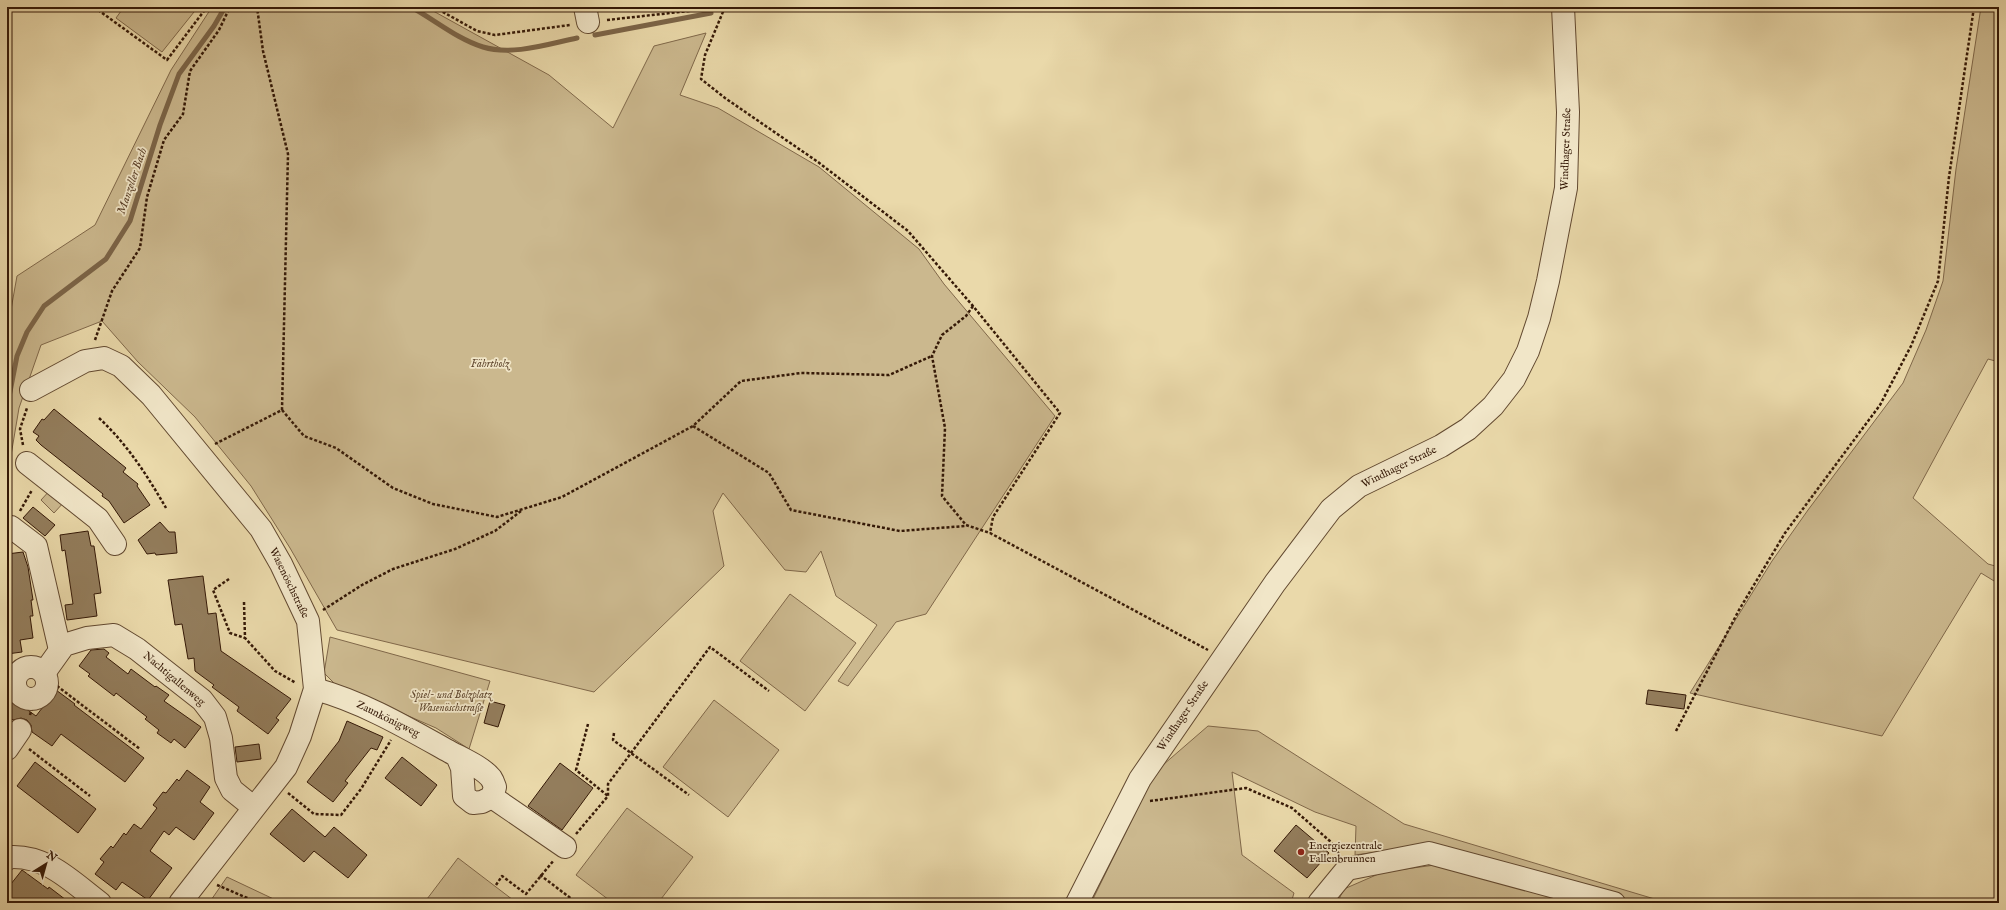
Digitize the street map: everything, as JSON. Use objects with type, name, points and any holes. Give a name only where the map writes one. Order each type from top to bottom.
[{"type":"street","name":"Windhager Straße","points":[[1078,903],[1140,779],[1275,583],[1331,509],[1359,486],[1441,446],[1468,429],[1493,406],[1514,379],[1528,351],[1539,318],[1548,281],[1566,188],[1568,112],[1563,7]]},
{"type":"street","points":[[31,390],[95,360]]},
{"type":"street","name":"Wasenöschstraße","points":[[95,360],[121,366],[151,395],[199,452],[261,529],[281,564],[308,621],[316,689],[300,736],[286,767],[253,807],[180,903]]},
{"type":"street","points":[[27,463],[98,519],[115,544]]},
{"type":"street","points":[[11,527],[36,546],[60,650]]},
{"type":"street","name":"Nachtigallenweg","points":[[45,675],[64,645],[87,638],[114,635],[137,649],[202,700],[216,717],[221,738],[226,778],[232,790],[253,807]]},
{"type":"street","points":[[12,671],[33,666],[45,675]]},
{"type":"street","name":"Zaunkönigweg","points":[[316,689],[337,695],[399,723],[481,770],[492,779],[495,787],[492,797],[565,847]]},
{"type":"street","points":[[1320,903],[1347,869],[1429,853],[1614,903]]},
{"type":"street","points":[[8,855],[24,856],[43,862],[100,903]]},
{"type":"path","points":[[94,7],[167,60],[207,7]]},
{"type":"path","points":[[95,360],[96,339],[112,291],[140,248],[147,197],[164,140],[183,114],[190,71],[219,30],[230,7]]},
{"type":"path","points":[[257,7],[263,51],[288,154],[282,410],[304,436],[336,448],[392,488],[434,504],[497,517],[562,497],[693,426],[741,381],[801,372],[889,375],[932,356]]},
{"type":"path","points":[[434,7],[477,31],[495,35],[587,14],[725,7],[705,55],[701,79],[725,98],[818,162],[908,231],[973,306],[1060,413],[993,517],[990,533]]},
{"type":"path","points":[[1676,731],[1740,610],[1785,533],[1880,405],[1911,346],[1938,281],[1949,177],[1974,7]]},
{"type":"path","points":[[966,526],[942,496],[945,428],[932,356],[942,334],[966,316],[973,306]]},
{"type":"path","points":[[199,452],[282,410]]},
{"type":"path","points":[[99,418],[114,432],[136,458],[166,508]]},
{"type":"path","points":[[693,426],[768,473],[791,510],[900,531],[966,526],[990,533],[1222,658]]},
{"type":"path","points":[[323,611],[362,585],[394,569],[455,549],[495,530],[522,509]]},
{"type":"path","points":[[229,579],[213,590],[230,633],[245,638],[275,671],[297,683],[316,689]]},
{"type":"path","points":[[244,602],[245,638]]},
{"type":"path","points":[[496,884],[502,876],[526,894],[540,875],[608,796],[608,784],[710,647],[769,691]]},
{"type":"path","points":[[45,675],[140,748]]},
{"type":"path","points":[[274,782],[314,814],[341,815],[361,789],[388,747],[399,723]]},
{"type":"path","points":[[588,724],[576,770],[608,796]]},
{"type":"path","points":[[614,732],[613,740],[632,752],[689,795]]},
{"type":"path","points":[[14,739],[90,796]]},
{"type":"path","points":[[1128,803],[1246,788],[1292,808],[1331,842],[1347,869]]},
{"type":"path","points":[[540,875],[577,903]]},
{"type":"path","points":[[200,878],[259,903]]},
{"type":"green space","points":[[124,7],[198,7],[162,52],[116,18]]},
{"type":"green space","name":"Fährtholz","points":[[212,7],[426,7],[549,75],[613,128],[654,46],[706,33],[680,95],[718,108],[819,167],[919,249],[944,284],[1055,416],[926,614],[896,622],[848,686],[838,681],[877,625],[836,596],[821,551],[806,572],[785,570],[723,493],[713,511],[724,566],[594,692],[337,630],[290,548],[251,486],[195,417],[138,362],[102,321],[41,345],[19,408],[7,479],[7,332],[17,276],[95,225],[171,70]]},
{"type":"green space","points":[[1981,7],[1999,7],[1999,362],[1988,359],[1913,498],[1988,564],[1999,567],[1999,584],[1981,573],[1882,736],[1690,693],[1772,561],[1808,510],[1903,383],[1926,330],[1943,281],[1956,169]]},
{"type":"green space","points":[[52,488],[65,501],[54,513],[41,500]]},
{"type":"green space","points":[[790,594],[856,643],[805,711],[740,661]]},
{"type":"green space","name":"Spiel- und Bolzplatz Wasenöschstraße","points":[[330,637],[490,681],[469,749],[436,728],[335,684],[324,673]]},
{"type":"green space","points":[[714,700],[779,750],[728,817],[663,767]]},
{"type":"green space","points":[[1208,726],[1258,731],[1404,824],[1668,903],[1337,903],[1344,889],[1383,872],[1435,865],[1420,846],[1355,855],[1356,826],[1315,812],[1232,772],[1242,855],[1294,893],[1291,903],[1091,903],[1156,771]]},
{"type":"green space","points":[[627,808],[693,857],[658,903],[613,903],[576,875]]},
{"type":"green space","points":[[458,858],[517,903],[424,903]]},
{"type":"green space","points":[[227,877],[282,903],[209,903]]},
{"type":"building","points":[[54,409],[126,468],[123,472],[138,484],[137,486],[150,505],[124,523],[109,501],[102,496],[103,494],[36,440],[39,436],[33,432],[42,419],[44,420]]},
{"type":"building","points":[[33,507],[55,525],[45,536],[23,518]]},
{"type":"building","points":[[160,522],[169,532],[175,532],[177,553],[156,555],[155,553],[147,554],[138,540]]},
{"type":"building","points":[[88,531],[91,546],[94,546],[101,593],[94,594],[97,616],[67,620],[65,605],[73,604],[65,550],[62,551],[60,535]]},
{"type":"building","points":[[23,552],[28,567],[33,600],[31,600],[33,616],[30,616],[33,638],[20,640],[22,652],[7,654],[7,554]]},
{"type":"building","points":[[203,576],[208,614],[216,613],[221,651],[291,699],[276,718],[279,720],[268,734],[237,711],[239,707],[212,687],[214,685],[195,671],[194,658],[188,659],[182,624],[175,625],[168,580]]},
{"type":"building","points":[[104,649],[109,653],[106,657],[128,674],[131,669],[155,687],[156,686],[169,695],[164,701],[201,727],[185,748],[174,739],[171,743],[157,733],[159,730],[145,719],[147,717],[116,693],[114,696],[88,676],[90,674],[79,666],[91,650]]},
{"type":"building","points":[[56,690],[144,758],[125,782],[61,734],[52,746],[32,732],[31,725],[27,720],[21,718],[13,720],[7,715],[7,695],[36,716]]},
{"type":"building","points":[[1648,690],[1686,695],[1684,709],[1646,704]]},
{"type":"building","points":[[490,701],[505,705],[498,727],[484,723]]},
{"type":"building","points":[[347,721],[383,737],[377,750],[371,748],[345,781],[348,783],[333,802],[307,782],[339,741]]},
{"type":"building","points":[[259,744],[261,759],[237,762],[235,747]]},
{"type":"building","points":[[402,757],[437,785],[421,806],[385,778]]},
{"type":"building","points":[[35,762],[96,809],[78,833],[17,786]]},
{"type":"building","points":[[560,763],[593,788],[562,830],[528,806]]},
{"type":"building","points":[[187,770],[210,787],[200,802],[214,813],[194,840],[176,827],[169,835],[164,831],[150,851],[172,868],[148,900],[122,882],[116,890],[95,874],[104,862],[100,859],[111,846],[113,848],[124,833],[126,835],[134,824],[141,829],[157,808],[153,805],[163,792],[166,793],[177,779],[179,781]]},
{"type":"building","points":[[292,809],[325,837],[334,827],[367,855],[348,878],[314,851],[304,862],[270,834]]},
{"type":"building","name":"Energiezentrale Fallenbrunnen","points":[[1296,825],[1329,853],[1307,878],[1274,851]]},
{"type":"building","points":[[22,870],[48,889],[49,887],[70,903],[17,903],[7,895],[7,889]]},
{"type":"waterway","name":"Manzeller Bach","points":[[7,407],[17,356],[27,332],[44,306],[106,259],[130,221],[160,125],[179,74],[214,26],[225,7]]},
{"type":"waterway","name":"Manzeller Bach","points":[[411,7],[455,34],[473,44],[483,47],[518,50],[577,38]]},
{"type":"waterway","name":"Manzeller Bach","points":[[595,35],[711,13]]},
{"type":"place","name":"Energiezentrale Fallenbrunnen","points":[[1301,852]]}]
